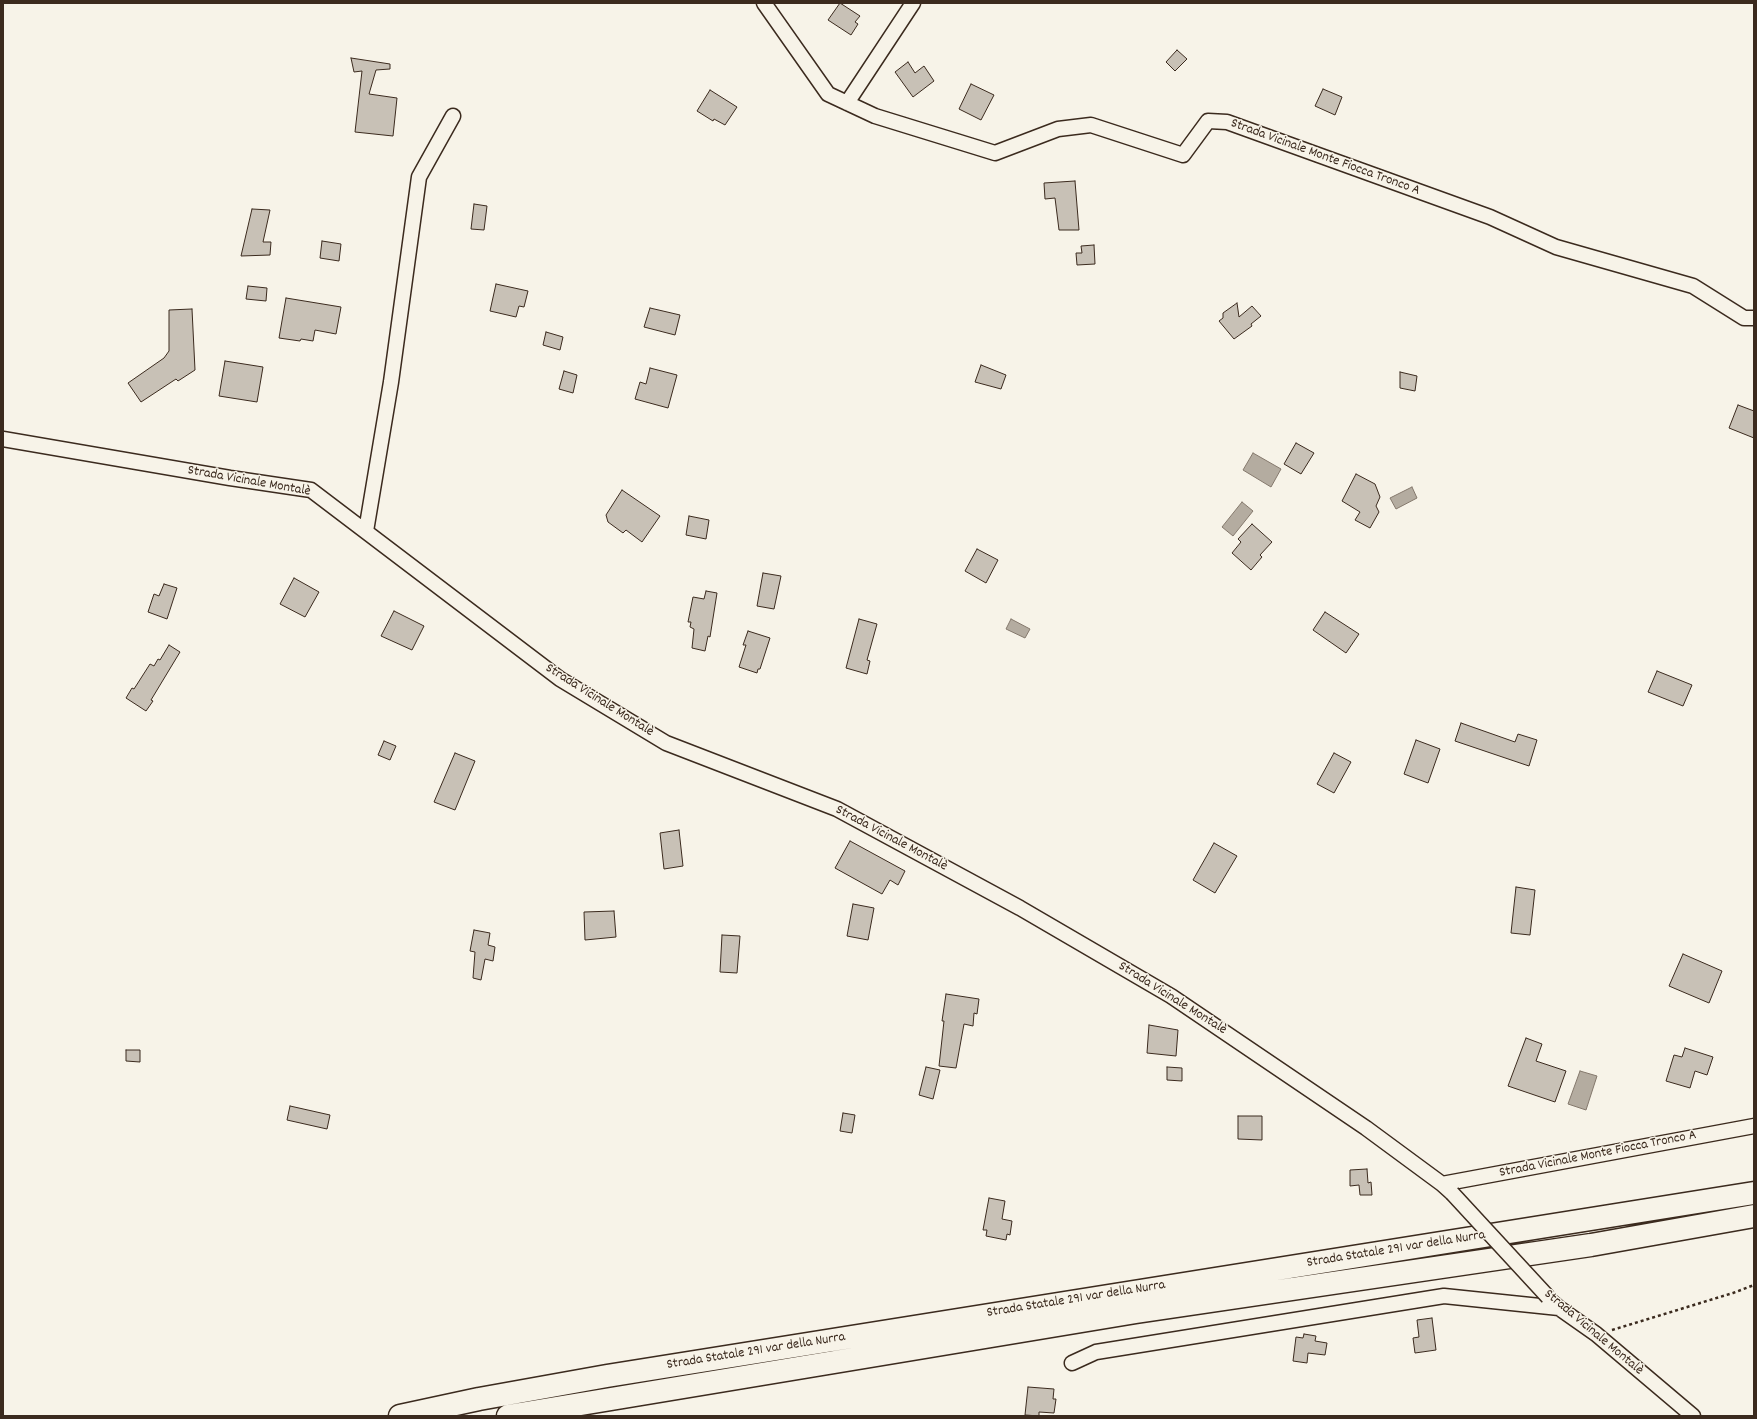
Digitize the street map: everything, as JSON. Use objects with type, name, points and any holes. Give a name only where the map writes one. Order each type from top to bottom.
[{"type":"highway","name":"Strada Statale 291 var della Nurra","points":[[400,1416],[479,1399],[614,1375],[1133,1291],[1587,1221],[1754,1193]]},
{"type":"highway","name":"Strada Statale 291 var della Nurra","points":[[508,1416],[1136,1312],[1591,1245],[1754,1216]]},
{"type":"street","name":"Strada Vicinale Monte Fiocca Tronco A","points":[[764,3],[828,94],[875,116],[995,153],[1058,128],[1091,125],[1183,155],[1208,121],[1227,122],[1490,217],[1556,248],[1693,286],[1744,318],[1754,318]]},
{"type":"street","points":[[847,103],[913,3]]},
{"type":"street","points":[[366,531],[391,382],[419,177],[453,116]]},
{"type":"street","name":"Strada Vicinale Montalè","points":[[3,439],[230,478],[311,490],[560,679],[666,743],[837,808],[1020,908],[1171,996],[1366,1128],[1447,1189],[1559,1308],[1596,1334],[1693,1416]]},
{"type":"street","name":"Strada Vicinale Monte Fiocca Tronco A","points":[[1447,1189],[1754,1126]]},
{"type":"street","points":[[1072,1363],[1096,1352],[1444,1296],[1559,1308]]},
{"type":"path","points":[[1596,1334],[1733,1293],[1754,1285]]},
{"type":"shaded area","points":[[1253,453],[1281,469],[1271,487],[1243,470]]},
{"type":"shaded area","points":[[1412,487],[1417,498],[1396,509],[1390,498]]},
{"type":"shaded area","points":[[1242,502],[1253,511],[1233,536],[1222,527]]},
{"type":"shaded area","points":[[1011,619],[1030,629],[1025,638],[1006,629]]},
{"type":"shaded area","points":[[1580,1071],[1597,1076],[1586,1110],[1568,1104]]},
{"type":"building","points":[[840,3],[860,16],[855,22],[858,24],[851,35],[828,20]]},
{"type":"building","points":[[1177,50],[1187,59],[1175,71],[1166,62]]},
{"type":"building","points":[[351,58],[390,64],[390,69],[376,70],[369,94],[397,98],[393,136],[355,132],[362,71],[354,72]]},
{"type":"building","points":[[908,62],[915,73],[924,66],[934,81],[913,97],[895,72]]},
{"type":"building","points":[[971,84],[994,95],[981,120],[959,109]]},
{"type":"building","points":[[1323,89],[1342,97],[1335,115],[1315,106]]},
{"type":"building","points":[[710,90],[737,107],[725,125],[714,119],[713,121],[697,111]]},
{"type":"building","points":[[1075,181],[1079,230],[1059,230],[1055,198],[1045,199],[1044,183]]},
{"type":"building","points":[[474,204],[487,206],[484,230],[471,229]]},
{"type":"building","points":[[252,209],[270,210],[263,242],[271,242],[270,255],[241,256]]},
{"type":"building","points":[[322,241],[341,244],[339,261],[320,258]]},
{"type":"building","points":[[1094,245],[1095,264],[1077,265],[1076,253],[1082,253],[1081,246]]},
{"type":"building","points":[[496,284],[528,291],[524,307],[519,306],[516,317],[490,311]]},
{"type":"building","points":[[248,286],[267,288],[266,301],[246,299]]},
{"type":"building","points":[[286,298],[341,307],[336,334],[315,330],[313,341],[279,338]]},
{"type":"building","points":[[1237,303],[1239,317],[1252,306],[1261,316],[1251,324],[1252,326],[1234,339],[1219,321],[1223,318],[1223,313]]},
{"type":"building","points":[[650,308],[680,315],[675,335],[644,327]]},
{"type":"building","points":[[192,309],[195,370],[178,381],[176,379],[141,402],[128,383],[164,358],[169,351],[169,310]]},
{"type":"building","points":[[546,332],[563,337],[560,350],[543,345]]},
{"type":"building","points":[[225,361],[263,367],[257,402],[219,396]]},
{"type":"building","points":[[981,365],[1006,375],[1001,389],[975,382]]},
{"type":"building","points":[[650,368],[677,375],[668,408],[635,399],[640,382],[646,384]]},
{"type":"building","points":[[564,371],[577,375],[573,393],[559,389]]},
{"type":"building","points":[[1400,372],[1417,376],[1415,391],[1400,388]]},
{"type":"building","points":[[1738,405],[1754,411],[1754,438],[1729,428]]},
{"type":"building","points":[[1296,443],[1314,453],[1301,474],[1284,464]]},
{"type":"building","points":[[1356,474],[1375,484],[1380,497],[1376,506],[1379,512],[1370,528],[1355,520],[1360,512],[1342,501]]},
{"type":"building","points":[[622,490],[660,516],[642,542],[626,530],[623,533],[608,522],[606,515]]},
{"type":"building","points":[[689,516],[709,520],[706,539],[686,535]]},
{"type":"building","points":[[1252,524],[1272,542],[1260,555],[1262,557],[1251,570],[1232,553],[1241,542],[1238,539]]},
{"type":"building","points":[[977,549],[998,560],[986,583],[965,571]]},
{"type":"building","points":[[763,573],[781,576],[774,609],[757,606]]},
{"type":"building","points":[[294,578],[319,592],[305,617],[280,604]]},
{"type":"building","points":[[164,584],[177,588],[167,619],[148,612],[154,594],[159,596]]},
{"type":"building","points":[[706,591],[717,593],[710,637],[708,636],[705,651],[692,648],[694,629],[690,627],[691,622],[688,622],[693,597],[704,599]]},
{"type":"building","points":[[394,611],[424,626],[412,650],[381,636]]},
{"type":"building","points":[[1325,612],[1359,634],[1346,653],[1313,630]]},
{"type":"building","points":[[859,619],[877,624],[867,660],[870,661],[867,674],[846,668]]},
{"type":"building","points":[[748,631],[770,638],[760,669],[758,669],[757,673],[739,667],[746,645],[743,645]]},
{"type":"building","points":[[169,645],[180,652],[146,711],[126,698],[132,688],[134,689],[150,664],[154,666],[158,659],[160,660]]},
{"type":"building","points":[[1657,671],[1692,685],[1683,706],[1648,692]]},
{"type":"building","points":[[1461,723],[1515,742],[1518,734],[1537,740],[1529,766],[1455,741]]},
{"type":"building","points":[[1416,740],[1440,749],[1428,783],[1404,774]]},
{"type":"building","points":[[384,741],[396,746],[390,760],[378,755]]},
{"type":"building","points":[[455,753],[475,761],[455,810],[434,802]]},
{"type":"building","points":[[1334,753],[1351,762],[1334,793],[1317,784]]},
{"type":"building","points":[[679,830],[683,866],[664,869],[660,833]]},
{"type":"building","points":[[850,841],[905,871],[898,885],[890,880],[882,894],[835,868]]},
{"type":"building","points":[[1214,843],[1237,856],[1215,893],[1193,880]]},
{"type":"building","points":[[1516,887],[1535,890],[1530,935],[1511,933]]},
{"type":"building","points":[[853,904],[874,908],[868,940],[847,936]]},
{"type":"building","points":[[614,911],[616,937],[585,940],[584,912]]},
{"type":"building","points":[[474,930],[490,933],[488,945],[495,947],[493,961],[485,959],[481,980],[473,978],[475,952],[470,951]]},
{"type":"building","points":[[722,935],[740,936],[737,973],[720,972]]},
{"type":"building","points":[[1683,954],[1722,971],[1709,1003],[1669,986]]},
{"type":"building","points":[[946,994],[979,999],[977,1014],[974,1013],[973,1026],[964,1024],[956,1068],[939,1066],[944,1021],[942,1021]]},
{"type":"building","points":[[1149,1025],[1178,1030],[1176,1056],[1147,1053]]},
{"type":"building","points":[[1526,1038],[1542,1044],[1536,1061],[1566,1071],[1555,1102],[1508,1086]]},
{"type":"building","points":[[1685,1048],[1713,1057],[1707,1075],[1695,1071],[1690,1088],[1666,1081],[1674,1055],[1682,1057]]},
{"type":"building","points":[[126,1050],[140,1050],[140,1062],[126,1061]]},
{"type":"building","points":[[926,1067],[940,1070],[933,1099],[919,1095]]},
{"type":"building","points":[[1167,1067],[1182,1068],[1182,1081],[1167,1080]]},
{"type":"building","points":[[290,1106],[330,1115],[327,1129],[287,1120]]},
{"type":"building","points":[[843,1113],[855,1115],[852,1133],[840,1131]]},
{"type":"building","points":[[1238,1116],[1262,1116],[1262,1140],[1238,1139]]},
{"type":"building","points":[[1367,1169],[1368,1183],[1371,1182],[1372,1195],[1360,1195],[1359,1185],[1350,1186],[1350,1170]]},
{"type":"building","points":[[989,1198],[1005,1201],[1002,1219],[1012,1221],[1010,1235],[1007,1234],[1006,1240],[986,1236],[987,1230],[983,1230]]},
{"type":"building","points":[[1432,1318],[1436,1350],[1415,1353],[1413,1338],[1419,1337],[1417,1320]]},
{"type":"building","points":[[1304,1334],[1316,1336],[1315,1341],[1327,1343],[1325,1355],[1308,1353],[1307,1363],[1293,1361],[1296,1337],[1303,1338]]},
{"type":"building","points":[[1028,1387],[1054,1389],[1053,1399],[1056,1399],[1054,1413],[1039,1412],[1039,1416],[1025,1415]]}]
